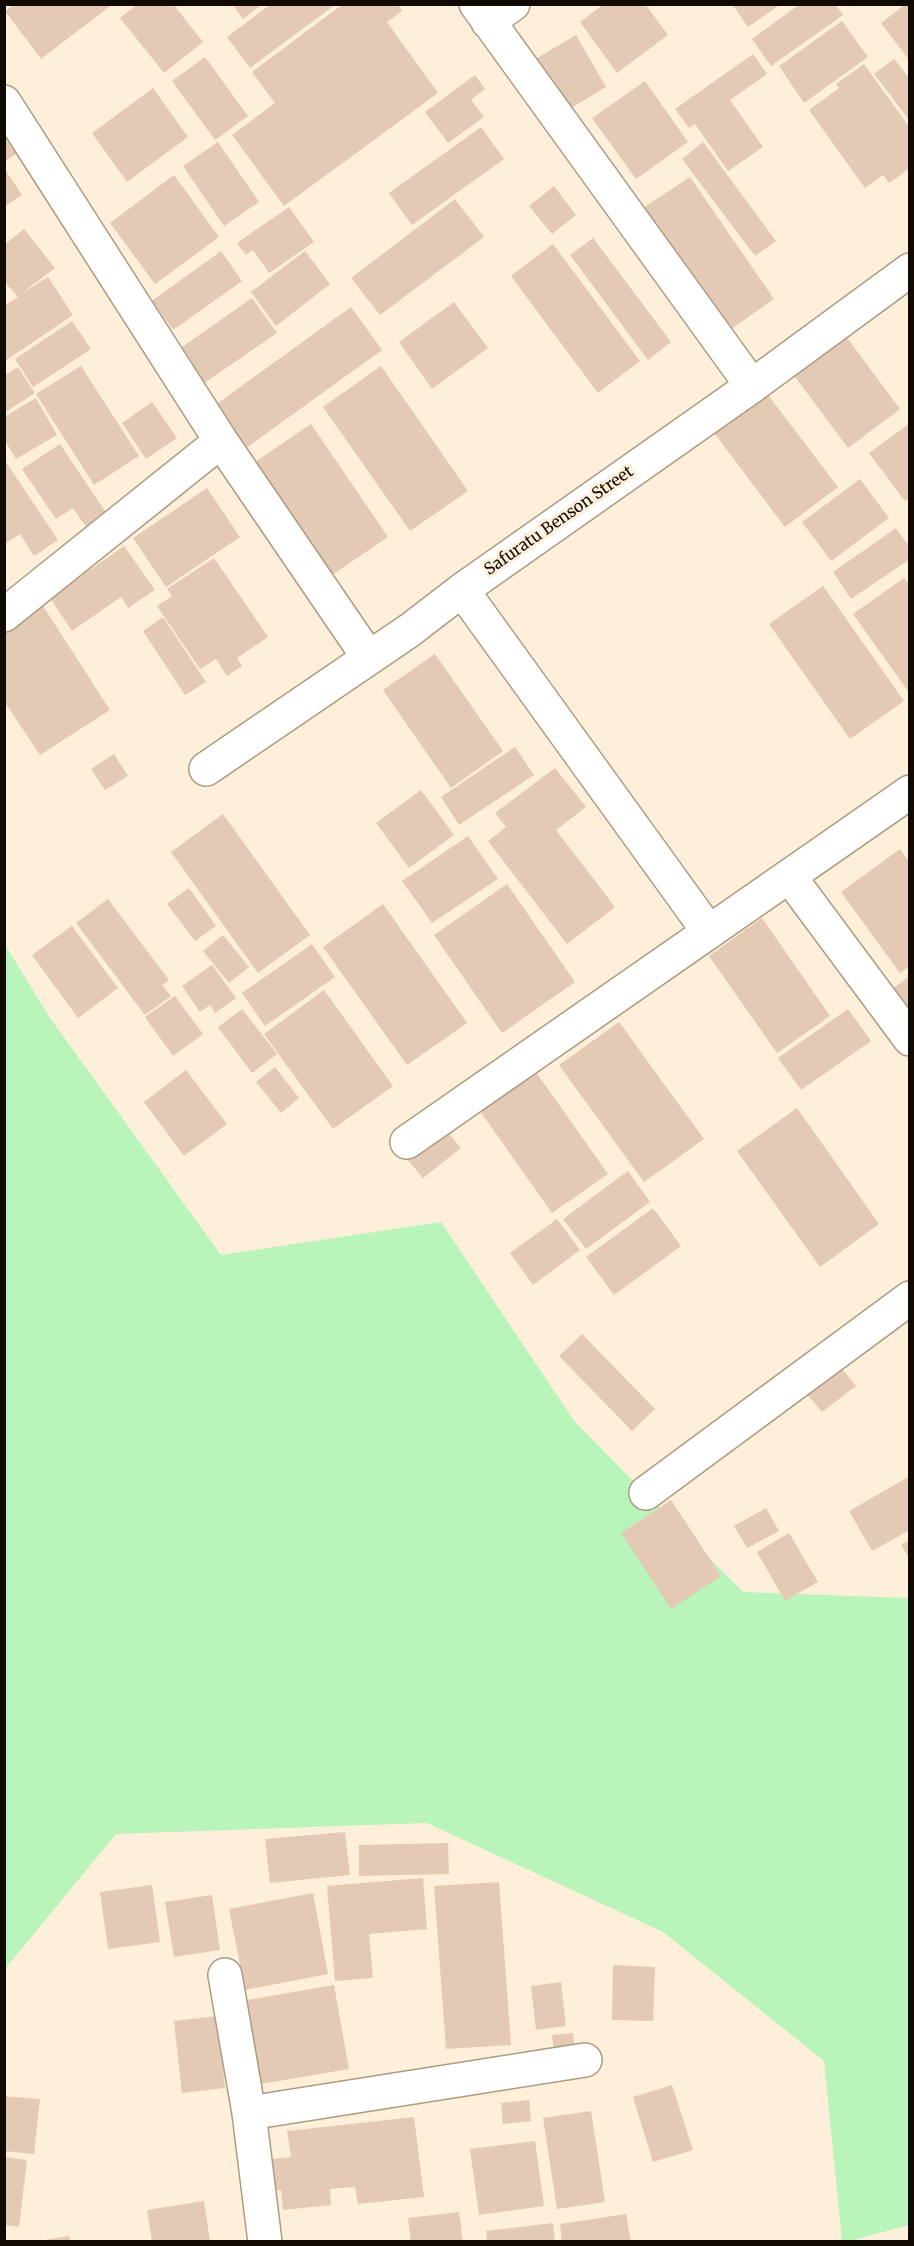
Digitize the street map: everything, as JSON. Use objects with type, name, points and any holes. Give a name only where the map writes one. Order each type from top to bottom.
[{"type":"street","points":[[492,10],[752,386]]},
{"type":"street","points":[[4,102],[221,441],[369,658]]},
{"type":"street","name":"Safuratu Benson Street","points":[[206,769],[410,630],[462,590],[907,275]]},
{"type":"street","points":[[4,615],[221,441]]},
{"type":"street","points":[[462,590],[709,932]]},
{"type":"street","points":[[407,1142],[909,792]]},
{"type":"street","points":[[789,876],[909,1039]]},
{"type":"street","points":[[646,1493],[909,1298]]},
{"type":"street","points":[[225,1975],[249,2113],[265,2241]]},
{"type":"street","points":[[249,2113],[585,2060]]},
{"type":"green space","points":[[4,943],[50,1018],[221,1255],[441,1222],[575,1422],[743,1592],[909,1598],[909,2225],[850,2241],[842,2241],[824,2061],[663,1932],[427,1823],[116,1834],[5,1969]]},
{"type":"building","points":[[14,4],[113,4],[41,59],[5,11]]},
{"type":"building","points":[[138,4],[173,4],[203,42],[164,73],[120,18]]},
{"type":"building","points":[[232,4],[262,4],[243,19]]},
{"type":"building","points":[[271,4],[336,4],[250,68],[227,37]]},
{"type":"building","points":[[343,4],[398,4],[402,11],[387,22],[438,93],[284,206],[232,135],[275,103],[252,72]]},
{"type":"building","points":[[604,4],[645,4],[668,35],[617,73],[580,22]]},
{"type":"building","points":[[732,4],[781,4],[748,27]]},
{"type":"building","points":[[800,4],[835,4],[843,15],[771,66],[752,39]]},
{"type":"building","points":[[906,4],[910,4],[910,61],[881,23]]},
{"type":"building","points":[[842,21],[868,57],[804,103],[779,66]]},
{"type":"building","points":[[576,35],[606,87],[563,113],[532,61]]},
{"type":"building","points":[[753,54],[767,74],[730,100],[763,147],[728,171],[695,124],[689,128],[675,109]]},
{"type":"building","points":[[205,57],[248,116],[215,140],[172,81]]},
{"type":"building","points":[[894,59],[910,79],[910,121],[874,74]]},
{"type":"building","points":[[864,64],[910,128],[910,168],[889,183],[883,175],[865,188],[809,110],[839,88],[836,84]]},
{"type":"building","points":[[475,75],[485,89],[471,100],[484,117],[448,143],[425,112]]},
{"type":"building","points":[[645,81],[688,142],[636,179],[592,118]]},
{"type":"building","points":[[153,88],[188,137],[127,182],[92,133]]},
{"type":"building","points":[[481,127],[504,159],[412,225],[389,193]]},
{"type":"building","points":[[4,137],[16,154],[4,162]]},
{"type":"building","points":[[218,142],[259,202],[224,226],[183,166]]},
{"type":"building","points":[[703,142],[776,241],[755,256],[682,159]]},
{"type":"building","points":[[4,168],[22,195],[4,207]]},
{"type":"building","points":[[174,175],[219,237],[155,284],[110,223]]},
{"type":"building","points":[[690,177],[774,299],[727,332],[643,208]]},
{"type":"building","points":[[554,186],[576,215],[552,234],[529,206]]},
{"type":"building","points":[[455,199],[484,237],[380,315],[351,278]]},
{"type":"building","points":[[289,207],[314,242],[269,273],[253,250],[246,255],[237,243]]},
{"type":"building","points":[[24,229],[55,268],[21,294],[48,277],[73,315],[5,361],[4,306],[18,297],[4,281],[4,245]]},
{"type":"building","points":[[593,238],[671,342],[648,360],[570,255]]},
{"type":"building","points":[[553,244],[640,361],[598,393],[511,276]]},
{"type":"building","points":[[221,251],[242,281],[173,330],[152,301]]},
{"type":"building","points":[[305,251],[330,284],[276,326],[251,292]]},
{"type":"building","points":[[252,298],[277,333],[200,386],[186,367],[192,362],[182,347]]},
{"type":"building","points":[[454,302],[488,348],[432,389],[399,342]]},
{"type":"building","points":[[351,307],[382,350],[242,451],[211,408]]},
{"type":"building","points":[[72,321],[91,349],[33,387],[15,359]]},
{"type":"building","points":[[842,331],[900,409],[848,448],[790,370]]},
{"type":"building","points":[[81,366],[139,456],[94,485],[36,394]]},
{"type":"building","points":[[381,366],[468,491],[410,531],[323,407]]},
{"type":"building","points":[[18,367],[35,393],[4,413],[4,376]]},
{"type":"building","points":[[765,391],[838,487],[785,527],[712,430]]},
{"type":"building","points":[[36,398],[57,435],[16,459],[4,439],[4,417]]},
{"type":"building","points":[[152,402],[177,438],[146,459],[122,423]]},
{"type":"building","points":[[910,423],[910,498],[905,501],[869,453]]},
{"type":"building","points":[[311,424],[388,537],[329,577],[252,464]]},
{"type":"building","points":[[60,444],[111,520],[91,534],[73,508],[56,519],[22,469]]},
{"type":"building","points":[[4,459],[58,540],[34,556],[20,534],[4,544]]},
{"type":"building","points":[[860,479],[889,518],[831,561],[802,522]]},
{"type":"building","points":[[207,488],[240,537],[166,587],[133,538]]},
{"type":"building","points":[[896,528],[910,548],[910,559],[851,599],[833,572]]},
{"type":"building","points":[[124,546],[155,590],[128,608],[121,597],[72,631],[50,598]]},
{"type":"building","points":[[214,558],[268,637],[237,658],[242,666],[227,676],[216,659],[200,669],[157,606],[172,596],[167,589]]},
{"type":"building","points":[[904,578],[910,585],[910,694],[853,614]]},
{"type":"building","points":[[823,586],[904,701],[850,739],[769,624]]},
{"type":"building","points":[[43,606],[110,710],[40,755],[4,701],[4,631]]},
{"type":"building","points":[[163,617],[206,682],[185,695],[143,631]]},
{"type":"building","points":[[435,654],[503,751],[451,788],[383,690]]},
{"type":"building","points":[[515,747],[534,775],[459,825],[441,797]]},
{"type":"building","points":[[114,754],[128,776],[105,790],[91,769]]},
{"type":"building","points":[[555,768],[586,807],[556,830],[615,907],[567,944],[488,841],[506,827],[495,813]]},
{"type":"building","points":[[421,790],[454,835],[409,868],[376,823]]},
{"type":"building","points":[[223,814],[310,935],[258,973],[171,852]]},
{"type":"building","points":[[468,836],[498,879],[432,923],[402,881]]},
{"type":"building","points":[[900,849],[910,863],[910,966],[900,973],[841,892]]},
{"type":"building","points":[[507,884],[575,982],[502,1033],[434,935]]},
{"type":"building","points":[[189,888],[216,926],[195,941],[167,904]]},
{"type":"building","points":[[108,899],[169,980],[162,985],[171,996],[145,1015],[76,923]]},
{"type":"building","points":[[383,904],[467,1023],[407,1065],[323,947]]},
{"type":"building","points":[[762,918],[830,1016],[777,1053],[709,956]]},
{"type":"building","points":[[72,926],[118,988],[78,1018],[32,955]]},
{"type":"building","points":[[223,935],[249,967],[229,983],[203,951]]},
{"type":"building","points":[[312,944],[335,977],[265,1026],[242,993]]},
{"type":"building","points":[[212,965],[236,998],[215,1013],[210,1005],[200,1012],[182,986]]},
{"type":"building","points":[[910,976],[910,1012],[892,989]]},
{"type":"building","points":[[324,990],[393,1086],[333,1129],[264,1034]]},
{"type":"building","points":[[175,996],[203,1034],[173,1056],[145,1017]]},
{"type":"building","points":[[242,1009],[277,1054],[252,1073],[218,1027]]},
{"type":"building","points":[[848,1009],[871,1041],[801,1090],[778,1058]]},
{"type":"building","points":[[619,1022],[704,1139],[644,1182],[559,1065]]},
{"type":"building","points":[[275,1067],[299,1098],[281,1113],[256,1082]]},
{"type":"building","points":[[186,1070],[227,1124],[184,1156],[144,1102]]},
{"type":"building","points":[[536,1072],[608,1174],[552,1213],[480,1111]]},
{"type":"building","points":[[797,1108],[879,1224],[820,1267],[737,1151]]},
{"type":"building","points":[[443,1127],[461,1148],[423,1178],[406,1158]]},
{"type":"building","points":[[628,1171],[650,1202],[586,1249],[563,1219]]},
{"type":"building","points":[[653,1208],[681,1246],[614,1295],[586,1257]]},
{"type":"building","points":[[557,1219],[580,1250],[533,1285],[510,1253]]},
{"type":"building","points":[[582,1334],[655,1409],[632,1431],[559,1356]]},
{"type":"building","points":[[840,1366],[856,1386],[822,1412],[806,1393]]},
{"type":"building","points":[[910,1476],[910,1530],[872,1551],[849,1511]]},
{"type":"building","points":[[671,1500],[721,1576],[671,1609],[621,1533]]},
{"type":"building","points":[[766,1508],[779,1531],[747,1548],[734,1526]]},
{"type":"building","points":[[789,1533],[818,1582],[785,1601],[757,1552]]},
{"type":"building","points":[[910,1540],[910,1559],[901,1545]]},
{"type":"building","points":[[345,1832],[350,1875],[270,1883],[265,1839]]},
{"type":"building","points":[[448,1843],[449,1874],[359,1876],[359,1845]]},
{"type":"building","points":[[423,1878],[427,1929],[369,1934],[373,1978],[335,1981],[327,1886]]},
{"type":"building","points":[[499,1882],[511,2045],[446,2049],[434,1886]]},
{"type":"building","points":[[152,1885],[160,1942],[108,1949],[100,1892]]},
{"type":"building","points":[[313,1893],[328,1974],[245,1990],[229,1909]]},
{"type":"building","points":[[212,1895],[220,1950],[174,1957],[165,1902]]},
{"type":"building","points":[[613,1965],[655,1967],[653,2021],[612,2020]]},
{"type":"building","points":[[561,1982],[566,2026],[536,2030],[531,1986]]},
{"type":"building","points":[[334,1985],[349,2069],[261,2084],[247,2000]]},
{"type":"building","points":[[217,2016],[225,2088],[182,2093],[174,2021]]},
{"type":"building","points":[[573,2033],[575,2047],[554,2049],[552,2035]]},
{"type":"building","points":[[672,2085],[693,2150],[653,2162],[633,2097]]},
{"type":"building","points":[[4,2096],[40,2099],[34,2154],[4,2151]]},
{"type":"building","points":[[529,2100],[531,2121],[503,2124],[501,2103]]},
{"type":"building","points":[[591,2111],[605,2202],[557,2209],[543,2118]]},
{"type":"building","points":[[414,2117],[424,2197],[358,2204],[355,2187],[330,2189],[331,2205],[283,2210],[281,2190],[267,2191],[263,2160],[291,2157],[287,2131]]},
{"type":"building","points":[[535,2141],[544,2206],[479,2215],[470,2149]]},
{"type":"building","points":[[4,2157],[27,2160],[19,2227],[4,2225]]},
{"type":"building","points":[[204,2201],[210,2242],[152,2242],[147,2210]]},
{"type":"building","points":[[459,2212],[463,2242],[411,2242],[408,2218]]},
{"type":"building","points":[[626,2214],[631,2242],[562,2242],[560,2224]]},
{"type":"building","points":[[553,2223],[555,2242],[487,2242],[486,2231]]},
{"type":"building","points":[[69,2236],[70,2242],[44,2242],[44,2240]]}]
